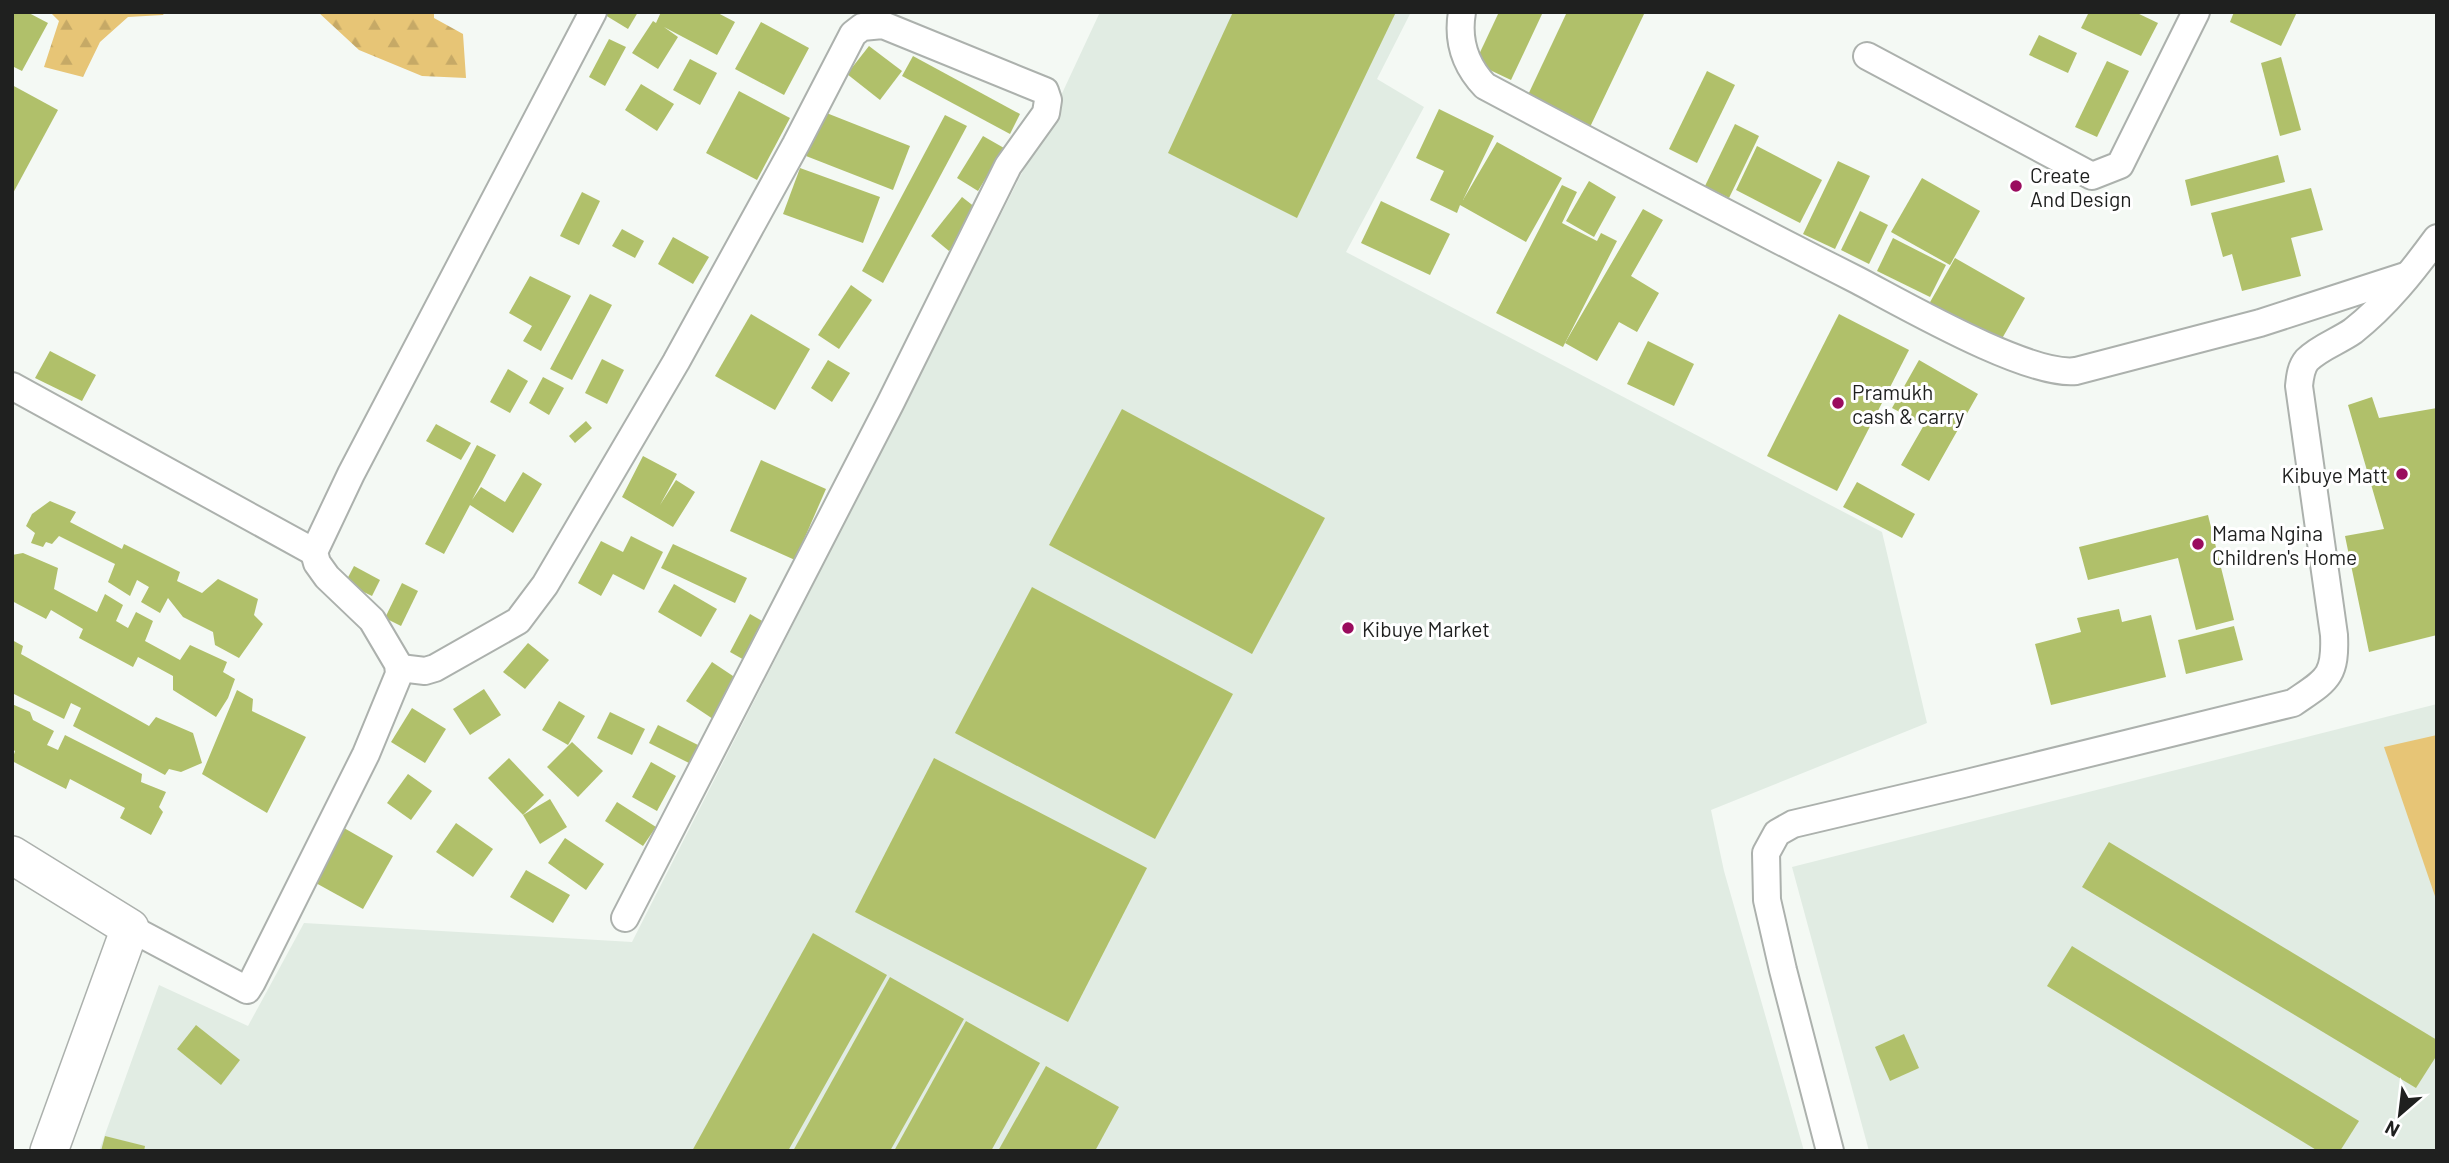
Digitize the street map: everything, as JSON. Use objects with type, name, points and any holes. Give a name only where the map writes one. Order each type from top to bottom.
[{"type":"main road","points":[[12,855],[130,928],[49,1151]]},
{"type":"street","points":[[314,552],[351,474],[593,12]]},
{"type":"street","points":[[1462,12],[1460,35],[1466,63],[1485,86],[1975,340],[2049,370],[2076,371],[2259,323],[2410,275]]},
{"type":"street","points":[[1867,56],[2092,176],[2120,164],[2196,12]]},
{"type":"street","points":[[400,668],[425,671],[435,668],[496,635],[518,621],[545,585],[682,350],[796,145],[853,34],[862,27],[883,25],[1045,91],[1048,100],[1046,113],[1008,166],[866,451],[625,918]]},
{"type":"street","points":[[1830,1151],[1767,900],[1766,853],[1777,833],[1793,824],[2293,702],[2328,678],[2335,653],[2334,635],[2299,386],[2301,370],[2306,361],[2347,335],[2369,317],[2410,275],[2437,238]]},
{"type":"street","points":[[12,386],[314,552],[320,569],[372,620],[400,668],[366,754],[247,990],[130,928]]},
{"type":"shaded area","name":"Kibuye Market","points":[[1100,12],[1411,12],[1377,79],[1424,107],[1346,252],[1882,532],[1927,723],[1711,810],[1724,871],[1804,1151],[99,1151],[159,985],[248,1026],[304,923],[632,942],[1058,102]]},
{"type":"shaded area","points":[[2437,704],[2437,1151],[1869,1151],[1792,867]]},
{"type":"green space","points":[[50,12],[165,12],[163,15],[128,17],[100,42],[83,77],[44,67],[59,21]]},
{"type":"green space","points":[[318,12],[434,12],[434,18],[463,34],[466,78],[422,76],[359,50]]},
{"type":"green space","points":[[2437,735],[2437,902],[2384,747]]},
{"type":"building","points":[[12,12],[27,12],[48,23],[22,71],[12,66]]},
{"type":"building","points":[[606,12],[638,12],[628,29],[605,15]]},
{"type":"building","points":[[661,12],[716,12],[735,22],[717,55],[664,27],[678,37],[658,69],[632,53],[653,21],[656,23]]},
{"type":"building","points":[[1233,12],[1396,12],[1297,218],[1168,153]]},
{"type":"building","points":[[1499,12],[1543,12],[1511,80],[1475,63]]},
{"type":"building","points":[[1567,12],[1645,12],[1590,127],[1527,97]]},
{"type":"building","points":[[2089,12],[2135,12],[2158,23],[2141,56],[2081,28]]},
{"type":"building","points":[[2234,12],[2297,12],[2281,46],[2230,22]]},
{"type":"building","points":[[761,22],[809,48],[784,95],[735,69]]},
{"type":"building","points":[[2039,35],[2077,53],[2068,73],[2029,55]]},
{"type":"building","points":[[609,39],[626,47],[605,86],[589,77]]},
{"type":"building","points":[[869,46],[902,71],[880,100],[847,74]]},
{"type":"building","points":[[913,56],[1020,114],[1010,134],[902,76]]},
{"type":"building","points":[[2281,57],[2301,130],[2280,136],[2261,63]]},
{"type":"building","points":[[690,59],[717,73],[700,105],[673,90]]},
{"type":"building","points":[[2107,61],[2129,71],[2097,137],[2075,127]]},
{"type":"building","points":[[1707,71],[1735,85],[1697,163],[1669,149]]},
{"type":"building","points":[[641,84],[674,104],[657,131],[625,110]]},
{"type":"building","points":[[12,85],[58,110],[12,195]]},
{"type":"building","points":[[739,91],[790,118],[757,180],[706,153]]},
{"type":"building","points":[[1439,109],[1494,136],[1463,200],[1497,142],[1562,178],[1526,242],[1460,205],[1457,213],[1430,200],[1444,171],[1416,158]]},
{"type":"building","points":[[824,112],[910,146],[893,190],[806,156]]},
{"type":"building","points":[[945,115],[967,126],[883,283],[862,271]]},
{"type":"building","points":[[1735,124],[1759,136],[1729,198],[1705,186]]},
{"type":"building","points":[[983,136],[1004,148],[978,191],[957,178]]},
{"type":"building","points":[[1757,146],[1822,180],[1800,223],[1736,190]]},
{"type":"building","points":[[2278,155],[2285,182],[2191,206],[2185,180]]},
{"type":"building","points":[[1838,161],[1870,176],[1835,249],[1803,234]]},
{"type":"building","points":[[800,168],[880,197],[863,243],[783,214]]},
{"type":"building","points":[[1922,178],[1980,211],[1950,265],[1891,232]]},
{"type":"building","points":[[1589,181],[1616,197],[1594,237],[1566,221]]},
{"type":"building","points":[[1562,185],[1577,192],[1562,223],[1597,241],[1601,233],[1617,241],[1563,347],[1496,313]]},
{"type":"building","points":[[2311,188],[2323,230],[2291,238],[2301,276],[2242,291],[2232,254],[2223,257],[2211,213]]},
{"type":"building","points":[[582,192],[600,201],[579,245],[560,236]]},
{"type":"building","points":[[962,197],[980,211],[949,251],[931,236]]},
{"type":"building","points":[[1381,201],[1450,234],[1430,275],[1361,243]]},
{"type":"building","points":[[1643,209],[1663,220],[1631,276],[1659,293],[1637,332],[1619,322],[1597,361],[1565,343]]},
{"type":"building","points":[[1860,211],[1888,225],[1869,264],[1841,250]]},
{"type":"building","points":[[622,229],[644,241],[635,258],[612,246]]},
{"type":"building","points":[[673,237],[709,257],[693,284],[658,264]]},
{"type":"building","points":[[1893,238],[1946,265],[1930,297],[1877,271]]},
{"type":"building","points":[[1955,258],[2025,298],[1999,344],[1929,304]]},
{"type":"building","points":[[530,276],[571,296],[541,351],[523,341],[532,326],[509,313]]},
{"type":"building","points":[[851,285],[872,300],[839,349],[818,335]]},
{"type":"building","points":[[590,294],[612,305],[572,380],[550,369]]},
{"type":"building","points":[[751,314],[810,349],[775,410],[715,376]]},
{"type":"building","name":"Pramukh cash & carry","points":[[1839,314],[1909,350],[1837,491],[1767,456]]},
{"type":"building","points":[[1648,341],[1694,364],[1674,406],[1627,384]]},
{"type":"building","points":[[50,351],[96,375],[82,401],[35,378]]},
{"type":"building","points":[[602,359],[624,370],[607,404],[585,393]]},
{"type":"building","points":[[828,360],[850,373],[832,402],[811,388]]},
{"type":"building","points":[[1919,360],[1978,394],[1929,481],[1901,465],[1924,425],[1892,408]]},
{"type":"building","points":[[508,369],[528,381],[510,413],[490,402]]},
{"type":"building","points":[[543,377],[564,388],[549,415],[529,403]]},
{"type":"building","name":"Kibuye Matt","points":[[2372,397],[2379,418],[2437,408],[2437,635],[2369,652],[2345,536],[2384,529],[2348,405]]},
{"type":"building","points":[[1122,409],[1325,518],[1252,654],[1049,545]]},
{"type":"building","points":[[586,421],[592,428],[575,443],[569,436]]},
{"type":"building","points":[[436,424],[471,443],[461,460],[426,441]]},
{"type":"building","points":[[477,445],[496,455],[472,500],[481,487],[505,502],[523,472],[542,484],[513,533],[470,505],[444,554],[425,544]]},
{"type":"building","points":[[643,456],[677,474],[660,505],[676,480],[695,492],[673,527],[622,497]]},
{"type":"building","points":[[761,460],[826,489],[795,560],[730,531]]},
{"type":"building","points":[[1857,482],[1915,514],[1902,538],[1843,507]]},
{"type":"building","points":[[50,501],[76,512],[70,522],[122,549],[124,544],[180,572],[177,581],[202,593],[218,579],[258,599],[254,615],[263,624],[239,658],[215,645],[213,632],[183,617],[168,598],[160,613],[141,602],[149,587],[137,580],[130,596],[108,582],[115,564],[59,536],[52,544],[46,542],[43,547],[31,543],[35,533],[26,526],[32,514]]},
{"type":"building","points":[[2208,515],[2234,620],[2196,630],[2178,558],[2088,580],[2079,547]]},
{"type":"building","points":[[631,536],[663,552],[644,590],[613,574],[601,596],[578,583],[601,541],[623,552]]},
{"type":"building","points":[[673,544],[747,578],[735,603],[661,568]]},
{"type":"building","points":[[23,553],[58,568],[54,589],[97,612],[105,594],[123,605],[116,621],[128,628],[136,612],[153,621],[145,641],[180,660],[190,645],[227,662],[223,672],[235,679],[228,698],[216,717],[173,690],[173,676],[138,657],[133,667],[79,638],[83,629],[51,610],[46,619],[12,601],[12,555]]},
{"type":"building","points":[[354,566],[380,580],[372,596],[345,583]]},
{"type":"building","points":[[402,583],[418,591],[401,626],[385,618]]},
{"type":"building","points":[[674,584],[717,609],[701,637],[658,612]]},
{"type":"building","points":[[1032,587],[1233,694],[1155,839],[955,733]]},
{"type":"building","points":[[2119,609],[2122,622],[2151,615],[2166,677],[2051,705],[2035,644],[2081,632],[2077,618]]},
{"type":"building","points":[[750,614],[766,623],[746,661],[730,652]]},
{"type":"building","points":[[2234,626],[2243,660],[2186,674],[2178,640]]},
{"type":"building","points":[[12,640],[23,646],[21,654],[149,726],[156,717],[193,733],[202,763],[181,772],[169,769],[165,775],[73,726],[81,708],[71,703],[64,719],[12,693]]},
{"type":"building","points":[[528,643],[549,660],[525,689],[503,672]]},
{"type":"building","points":[[712,662],[742,682],[716,721],[686,701]]},
{"type":"building","points":[[484,689],[501,715],[470,735],[453,709]]},
{"type":"building","points":[[237,690],[253,699],[252,711],[306,737],[267,813],[202,774]]},
{"type":"building","points":[[559,701],[585,716],[568,745],[542,730]]},
{"type":"building","points":[[12,704],[30,712],[33,720],[54,731],[47,745],[58,750],[65,735],[142,774],[141,782],[166,792],[159,807],[163,812],[151,835],[120,818],[125,808],[70,779],[66,789],[12,761],[15,751],[12,749]]},
{"type":"building","points":[[412,708],[446,729],[425,763],[391,742]]},
{"type":"building","points":[[610,712],[645,729],[632,755],[597,738]]},
{"type":"building","points":[[658,725],[698,745],[689,763],[649,743]]},
{"type":"building","points":[[572,742],[603,771],[578,797],[547,767]]},
{"type":"building","points":[[509,758],[544,795],[523,815],[488,778]]},
{"type":"building","points":[[934,758],[1147,868],[1068,1022],[855,912]]},
{"type":"building","points":[[651,762],[676,776],[657,811],[632,797]]},
{"type":"building","points":[[408,774],[432,791],[411,820],[387,803]]},
{"type":"building","points":[[550,799],[567,827],[540,844],[523,815]]},
{"type":"building","points":[[617,802],[656,827],[643,846],[605,821]]},
{"type":"building","points":[[456,823],[493,849],[473,877],[436,852]]},
{"type":"building","points":[[344,828],[393,856],[363,909],[314,882]]},
{"type":"building","points":[[565,838],[604,864],[586,890],[548,863]]},
{"type":"building","points":[[2109,842],[2437,1040],[2437,1055],[2416,1088],[2082,887]]},
{"type":"building","points":[[526,870],[570,895],[553,923],[510,897]]},
{"type":"building","points":[[813,933],[887,975],[788,1151],[692,1151]]},
{"type":"building","points":[[2072,946],[2359,1121],[2340,1151],[2318,1151],[2047,986]]},
{"type":"building","points":[[890,977],[964,1019],[890,1151],[793,1151]]},
{"type":"building","points":[[966,1021],[1040,1063],[991,1151],[894,1151]]},
{"type":"building","points":[[196,1025],[240,1060],[221,1085],[177,1049]]},
{"type":"building","points":[[1904,1034],[1919,1068],[1890,1081],[1875,1047]]},
{"type":"building","points":[[1046,1066],[1119,1107],[1095,1151],[998,1151]]},
{"type":"building","points":[[105,1136],[145,1146],[144,1151],[101,1151]]},
{"type":"place","name":"Create And Design","points":[[2016,186]]},
{"type":"place","name":"Pramukh cash & carry","points":[[1838,403]]},
{"type":"place","name":"Kibuye Matt","points":[[2402,474]]},
{"type":"place","name":"Mama Ngina Children's Home","points":[[2198,544]]},
{"type":"place","name":"Kibuye Market","points":[[1348,628]]}]
